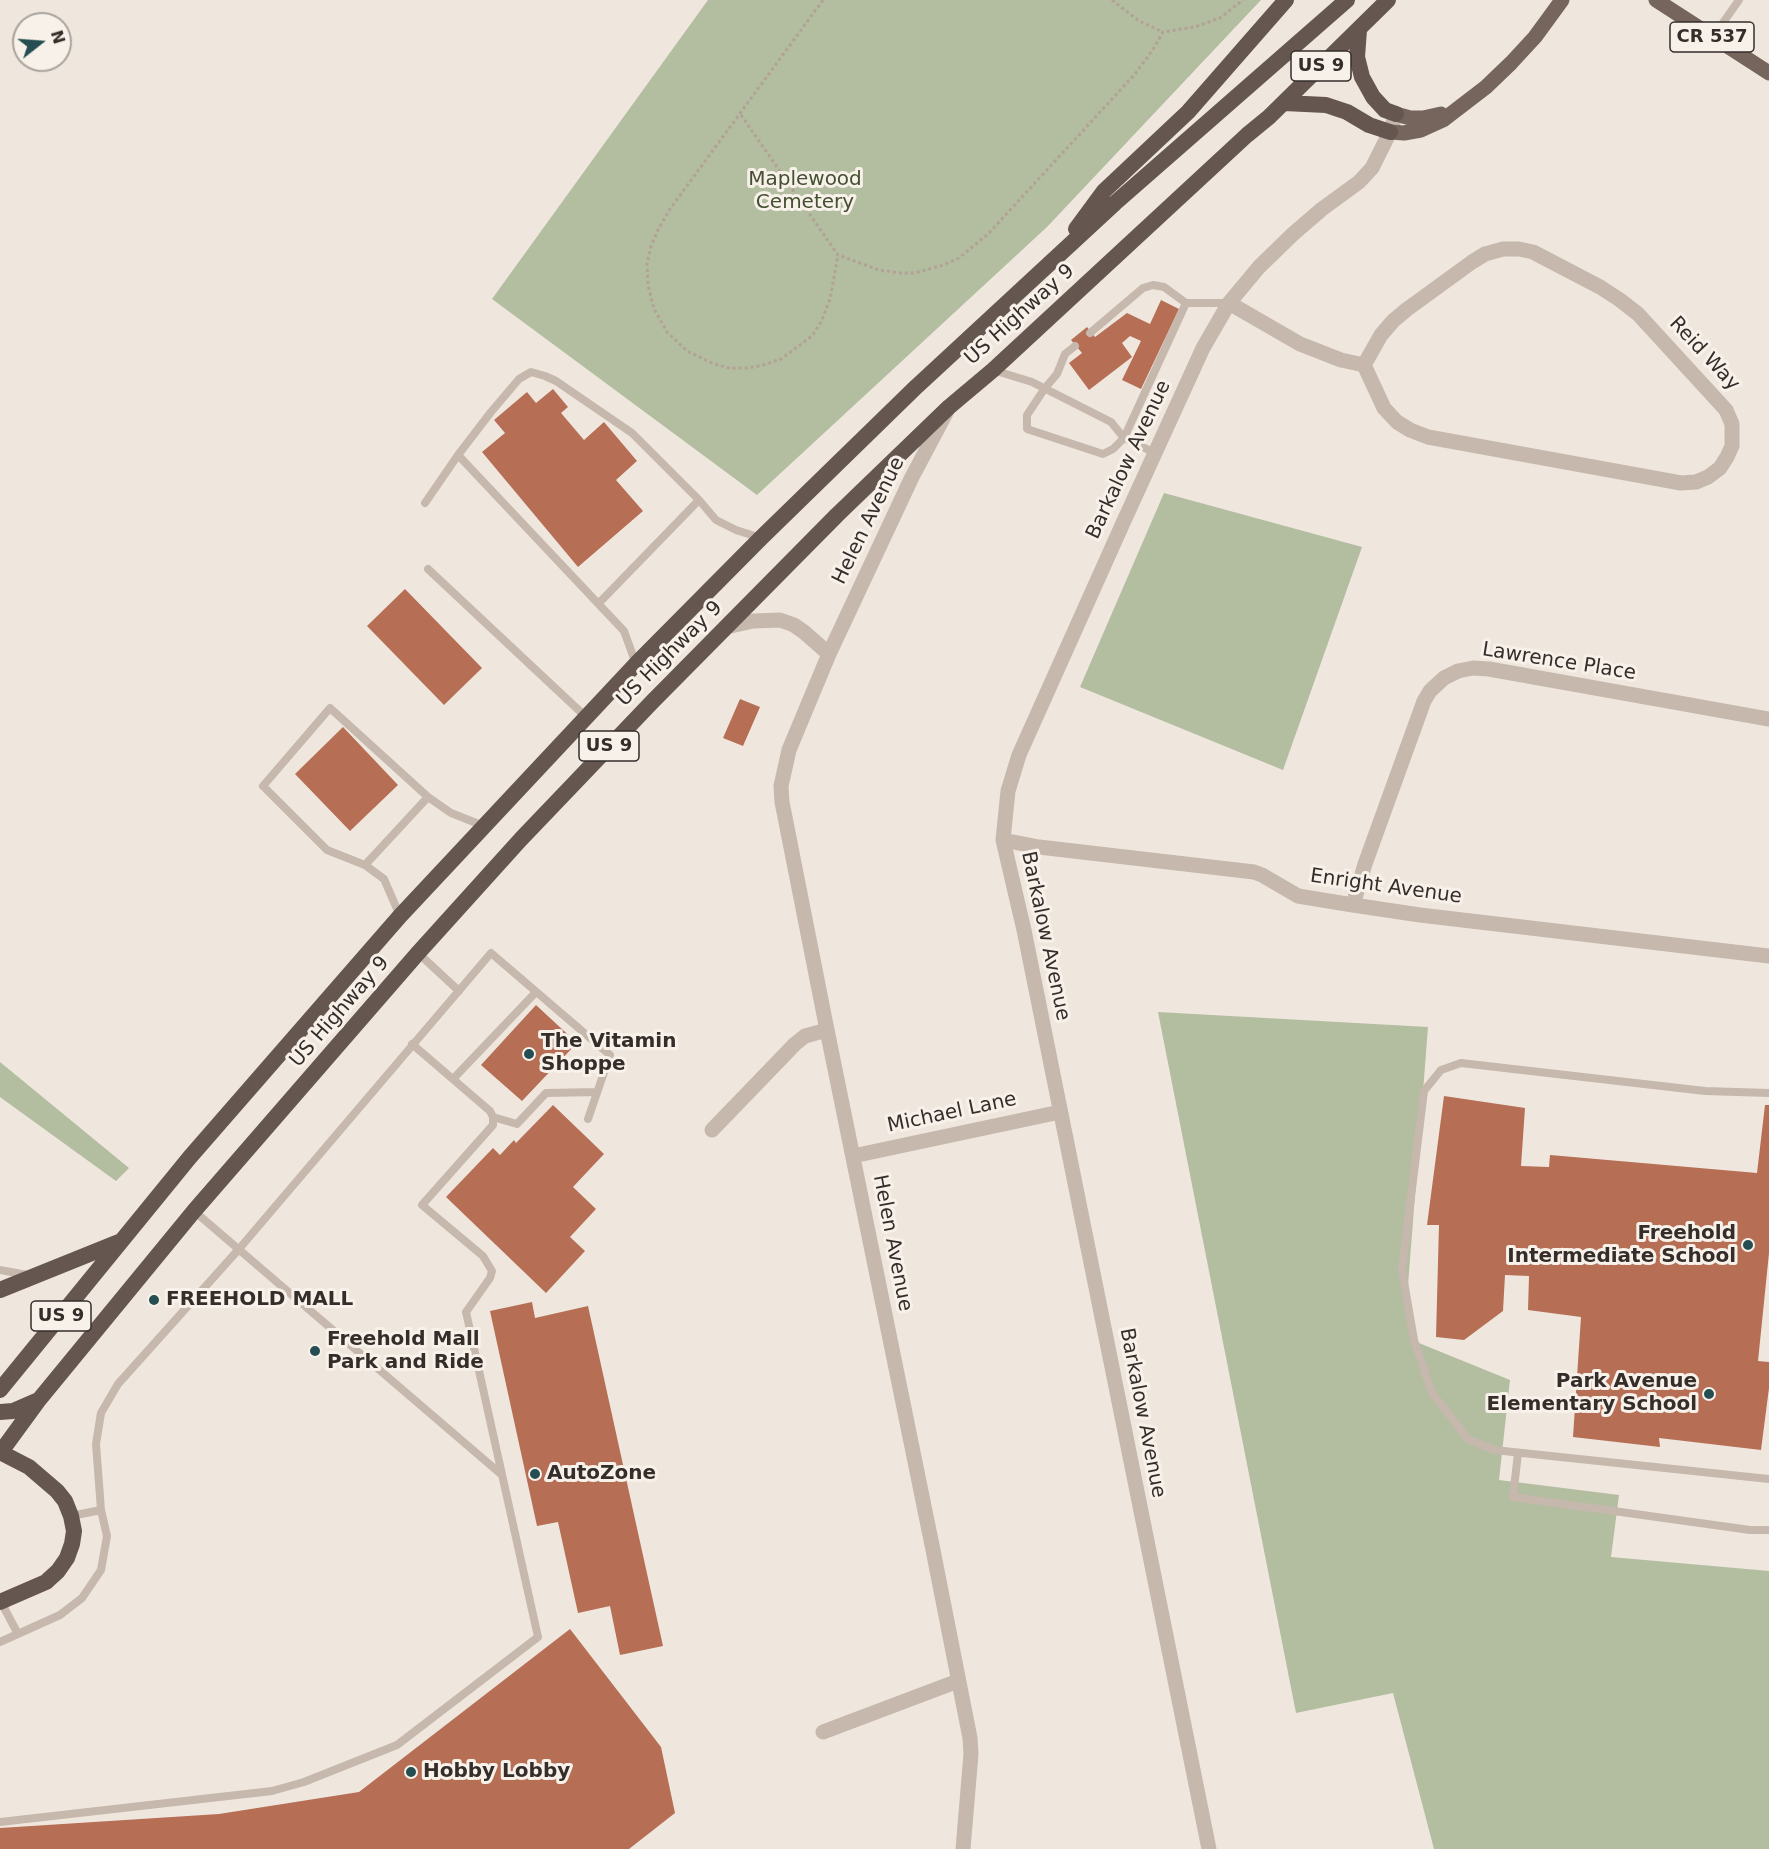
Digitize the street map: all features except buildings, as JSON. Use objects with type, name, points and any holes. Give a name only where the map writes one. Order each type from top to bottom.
[{"type":"highway","points":[[1057,255],[1104,190],[1188,112],[1286,0]]},
{"type":"highway","name":"US Highway 9","points":[[0,1390],[190,1158],[400,916],[636,664],[917,386],[1057,255],[1347,0]]},
{"type":"highway","name":"US Highway 9","points":[[0,1453],[38,1401],[194,1211],[418,953],[521,839],[653,701],[837,515],[949,407],[993,370],[1284,103],[1388,0]]},
{"type":"highway","points":[[1359,30],[1357,57],[1362,77],[1373,97],[1385,110],[1396,114]]},
{"type":"highway","points":[[1284,103],[1326,105],[1390,132]]},
{"type":"highway","points":[[0,1290],[121,1241]]},
{"type":"highway","points":[[0,1412],[13,1411],[38,1401]]},
{"type":"highway","points":[[0,1453],[29,1467],[57,1491],[65,1501],[74,1531],[67,1558],[58,1571],[46,1582],[0,1602]]},
{"type":"main road","points":[[1390,132],[1404,133],[1421,130],[1443,120],[1463,105],[1511,63],[1535,37],[1562,0]]},
{"type":"main road","name":"CR 537","points":[[1656,0],[1769,73]]},
{"type":"main road","points":[[1396,114],[1410,118],[1423,118],[1463,105]]},
{"type":"street","name":"Barkalow Avenue","points":[[1209,1849],[1024,930],[1003,840],[1008,791],[1019,754],[1203,348],[1229,303],[1259,267],[1293,234],[1359,183],[1372,168],[1390,132],[1396,114]]},
{"type":"street","name":"Reid Way","points":[[1503,249],[1533,252],[1600,287],[1638,314],[1726,410],[1732,424],[1732,446],[1720,468],[1708,477],[1696,482],[1681,483],[1428,437],[1403,426],[1384,408],[1364,365],[1381,335],[1393,321],[1472,262],[1485,254],[1503,249]]},
{"type":"street","points":[[1229,303],[1300,344],[1331,357],[1364,365]]},
{"type":"street","name":"Helen Avenue","points":[[949,407],[912,477],[829,654],[789,750],[781,786],[782,802],[827,1030],[970,1738],[971,1754],[963,1849]]},
{"type":"street","points":[[726,627],[753,621],[780,620],[794,625],[829,654]]},
{"type":"street","name":"Lawrence Place","points":[[1353,905],[1365,864],[1424,702],[1430,691],[1444,678],[1458,671],[1473,668],[1489,669],[1769,719]]},
{"type":"street","name":"Enright Avenue","points":[[1003,840],[1039,847],[1254,872],[1298,896],[1353,905],[1769,956]]},
{"type":"street","points":[[712,1130],[795,1044],[805,1036],[827,1030]]},
{"type":"street","name":"Michael Lane","points":[[853,1156],[1060,1112]]},
{"type":"street","points":[[823,1732],[958,1681]]},
{"type":"lane","points":[[1713,37],[1739,0]]},
{"type":"lane","points":[[1090,333],[1143,288],[1153,285],[1164,287],[1186,303],[1229,303]]},
{"type":"lane","points":[[1075,346],[1065,354],[1057,374],[1027,415],[1027,429],[1103,454],[1113,449],[1124,438],[1186,303]]},
{"type":"lane","points":[[993,370],[1045,388],[1111,422],[1124,438],[1155,453]]},
{"type":"lane","points":[[425,503],[458,455],[514,385],[531,372],[556,381],[632,433],[716,520],[736,530],[761,538]]},
{"type":"lane","points":[[458,455],[624,631],[636,664]]},
{"type":"lane","points":[[598,603],[699,500]]},
{"type":"lane","points":[[428,569],[586,717]]},
{"type":"lane","points":[[400,916],[384,879],[365,865],[327,850],[263,786],[330,708],[428,797],[451,813],[484,826]]},
{"type":"lane","points":[[365,865],[428,797]]},
{"type":"lane","points":[[418,953],[459,991]]},
{"type":"lane","points":[[0,1642],[60,1615],[82,1598],[101,1570],[107,1536],[101,1510],[96,1444],[101,1413],[118,1384],[239,1249],[490,953],[610,1055],[588,1119]]},
{"type":"lane","points":[[453,1079],[536,992]]},
{"type":"lane","points":[[0,1822],[272,1791],[304,1782],[397,1745],[538,1637],[466,1312],[490,1278],[492,1271],[483,1256],[422,1204],[493,1125],[493,1117],[490,1110],[412,1044]]},
{"type":"lane","points":[[1769,1094],[1705,1091],[1461,1063],[1441,1070],[1424,1091],[1402,1270],[1414,1340],[1432,1393],[1468,1439],[1494,1450],[1769,1479]]},
{"type":"lane","points":[[493,1117],[517,1124],[546,1093],[597,1092]]},
{"type":"lane","points":[[194,1211],[502,1475]]},
{"type":"lane","points":[[0,1270],[33,1276]]},
{"type":"lane","points":[[1518,1452],[1513,1497],[1750,1530],[1769,1530]]},
{"type":"lane","points":[[71,1516],[101,1510]]},
{"type":"lane","points":[[0,1602],[18,1634]]},
{"type":"path","points":[[823,0],[670,209],[651,246],[647,264],[648,285],[654,309],[667,332],[687,351],[714,364],[729,368],[760,366],[781,359],[812,336],[821,322],[830,299],[838,255]]},
{"type":"path","points":[[1112,0],[1139,21],[1163,32],[1195,27],[1220,18],[1243,0]]},
{"type":"path","points":[[741,115],[838,255],[879,270],[915,273],[943,266],[965,254],[989,233],[1135,74],[1163,32]]},
{"type":"green space","name":"Maplewood Cemetery","points":[[708,0],[1261,0],[1047,227],[757,495],[492,299]]},
{"type":"green space","points":[[1164,493],[1362,547],[1283,770],[1080,687]]},
{"type":"green space","points":[[1158,1012],[1428,1027],[1406,1311],[1414,1341],[1510,1380],[1499,1480],[1619,1495],[1611,1557],[1769,1571],[1769,1849],[1434,1849],[1393,1693],[1296,1713]]},
{"type":"green space","points":[[0,1062],[129,1168],[116,1181],[0,1097]]},
{"type":"place","name":"The Vitamin Shoppe","points":[[529,1054]]},
{"type":"place","name":"Freehold Intermediate School","points":[[1748,1245]]},
{"type":"place","name":"FREEHOLD MALL","points":[[154,1300]]},
{"type":"place","name":"Freehold Mall Park and Ride","points":[[315,1351]]},
{"type":"place","name":"Park Avenue Elementary School","points":[[1709,1394]]},
{"type":"place","name":"AutoZone","points":[[535,1474]]},
{"type":"place","name":"Hobby Lobby","points":[[411,1772]]}]
